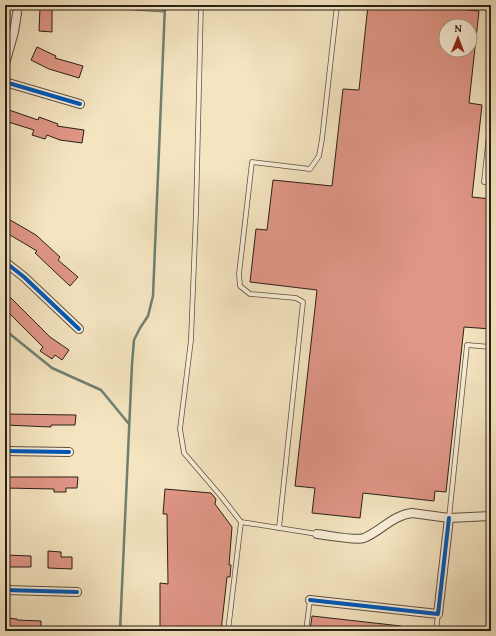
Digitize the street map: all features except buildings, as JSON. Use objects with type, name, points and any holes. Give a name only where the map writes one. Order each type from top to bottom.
[{"type":"street","points":[[5,64],[14,32],[17,13]]},
{"type":"street","points":[[5,82],[80,104]]},
{"type":"street","points":[[5,262],[24,277],[79,329]]},
{"type":"street","points":[[5,451],[69,452]]},
{"type":"street","points":[[317,534],[363,539],[404,514],[449,518],[491,516]]},
{"type":"street","points":[[310,600],[438,614],[449,518]]},
{"type":"street","points":[[5,590],[77,592]]},
{"type":"lane","points":[[201,5],[191,340],[180,429],[184,454],[220,495],[241,522],[317,534]]},
{"type":"lane","points":[[279,528],[303,302],[296,298],[250,294],[240,286],[239,274],[252,162],[310,169],[319,156],[337,5]]},
{"type":"lane","points":[[491,116],[484,182],[491,183]]},
{"type":"lane","points":[[449,518],[467,345],[491,347]]},
{"type":"lane","points":[[228,631],[241,522]]},
{"type":"lane","points":[[306,631],[310,600]]},
{"type":"lane","points":[[436,631],[438,614]]},
{"type":"green space","points":[[63,5],[164,5],[163,12]]},
{"type":"waterway","points":[[120,631],[134,340],[148,316],[153,296],[165,5]]},
{"type":"waterway","points":[[5,330],[52,368],[101,390],[129,424]]},
{"type":"cycle path","points":[[5,82],[80,104]]},
{"type":"cycle path","points":[[5,262],[24,277],[79,329]]},
{"type":"cycle path","points":[[5,451],[69,452]]},
{"type":"cycle path","points":[[310,600],[438,614],[449,518]]},
{"type":"cycle path","points":[[5,590],[77,592]]}]
